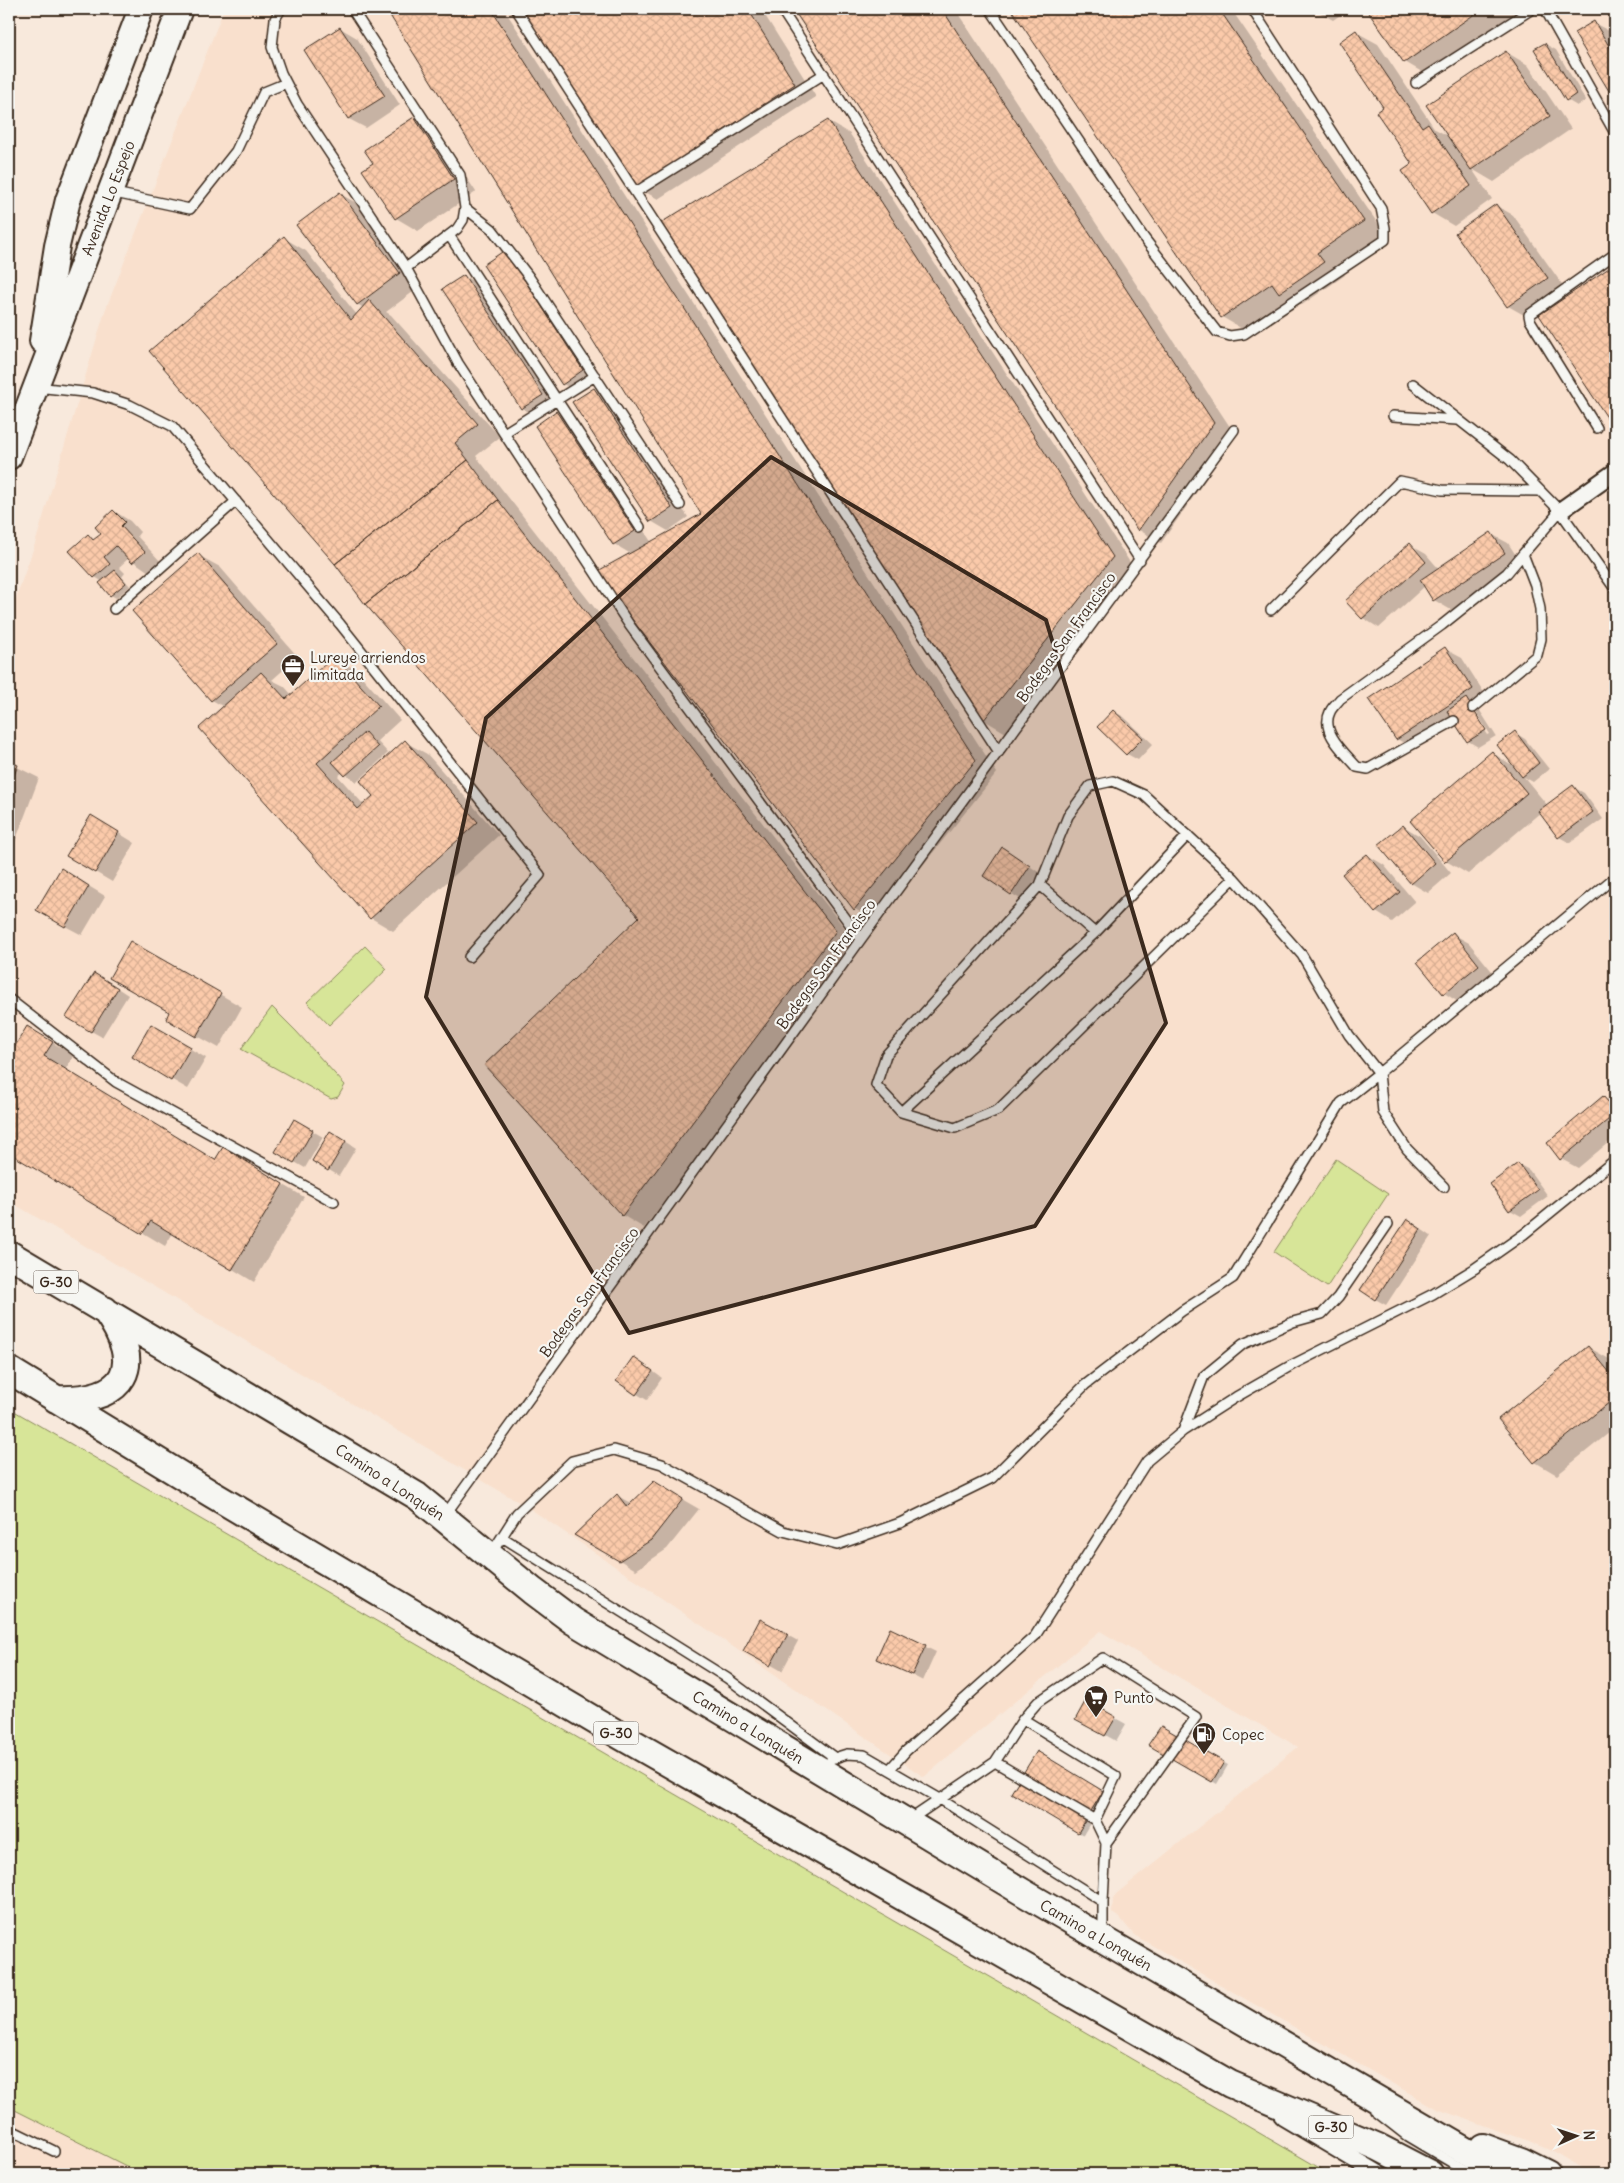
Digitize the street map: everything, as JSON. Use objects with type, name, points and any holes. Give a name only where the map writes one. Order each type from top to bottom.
[{"type":"main road","name":"Avenida Lo Espejo","points":[[36,387],[57,246],[64,216],[76,178],[141,9]]},
{"type":"main road","name":"Avenida Lo Espejo","points":[[10,450],[36,387],[180,9]]},
{"type":"main road","points":[[121,62],[129,73],[135,76],[142,78],[155,75]]},
{"type":"main road","name":"Camino a Lonquén","points":[[9,1254],[393,1480],[444,1516],[496,1546],[533,1591],[573,1621],[823,1762],[906,1823],[1505,2174]]},
{"type":"main road","points":[[56,1399],[84,1399],[97,1395],[113,1388],[123,1377],[126,1361],[123,1343],[115,1325],[104,1309]]},
{"type":"main road","name":"G-30","points":[[9,1370],[210,1493],[621,1736],[1230,2084],[1378,2147],[1430,2174]]},
{"type":"main road","points":[[1432,2132],[1521,2161],[1547,2174]]},
{"type":"street","points":[[1560,511],[1615,472]]},
{"type":"street","points":[[1230,2084],[1379,2174]]},
{"type":"lane","points":[[281,9],[275,19],[272,48],[286,83],[297,104],[406,268],[458,363],[630,626],[861,939]]},
{"type":"lane","points":[[352,9],[460,175],[465,208],[463,220],[457,229],[406,268]]},
{"type":"lane","points":[[516,9],[999,752]]},
{"type":"lane","points":[[781,9],[1140,560]]},
{"type":"lane","points":[[990,9],[1144,238],[1217,332],[1230,336],[1244,334],[1385,240],[1386,228],[1381,208],[1252,9]]},
{"type":"lane","points":[[1416,83],[1532,9]]},
{"type":"lane","points":[[1545,9],[1615,133]]},
{"type":"lane","points":[[636,192],[824,74]]},
{"type":"lane","points":[[110,192],[190,208],[236,151],[264,92],[286,83]]},
{"type":"lane","points":[[465,208],[492,229],[529,276],[680,505]]},
{"type":"lane","points":[[449,235],[558,399],[640,528]]},
{"type":"lane","points":[[1597,428],[1530,320],[1529,315],[1615,254]]},
{"type":"lane","points":[[504,433],[595,376]]},
{"type":"lane","points":[[1413,384],[1510,460],[1560,511],[1615,589]]},
{"type":"lane","points":[[36,387],[93,393],[130,405],[172,426],[340,624],[540,876],[469,957]]},
{"type":"lane","points":[[1392,416],[1458,420]]},
{"type":"lane","name":"Bodegas San Francisco","points":[[444,1516],[861,939],[1234,430]]},
{"type":"lane","points":[[1271,610],[1400,481],[1442,490],[1540,491]]},
{"type":"lane","points":[[114,609],[236,501]]},
{"type":"lane","points":[[1454,721],[1368,769],[1357,767],[1332,738],[1328,724],[1329,713],[1340,699],[1449,620],[1507,574],[1560,511]]},
{"type":"lane","points":[[1473,708],[1537,655],[1542,639],[1540,609],[1535,585],[1522,554]]},
{"type":"lane","points":[[1234,878],[998,1110],[955,1128],[901,1112],[876,1085],[886,1055],[1040,885],[1068,816],[1090,786],[1113,781],[1144,795],[1188,835],[1234,878],[1302,955],[1349,1035],[1379,1073],[1383,1112],[1407,1149],[1444,1187]]},
{"type":"lane","points":[[901,1112],[1095,933],[1188,835]]},
{"type":"lane","points":[[496,1546],[517,1513],[572,1461],[614,1450],[662,1464],[783,1531],[836,1545],[900,1523],[992,1478],[1085,1385],[1182,1311],[1233,1278],[1341,1103],[1615,877]]},
{"type":"lane","points":[[1040,885],[1095,933]]},
{"type":"lane","points":[[9,1000],[116,1082],[334,1202]]},
{"type":"lane","points":[[890,1768],[1035,1636],[1147,1462],[1183,1431],[1292,1365],[1433,1294],[1474,1269],[1524,1234],[1615,1160]]},
{"type":"lane","points":[[1183,1431],[1204,1376],[1243,1344],[1293,1322],[1322,1314],[1338,1297],[1388,1224]]},
{"type":"lane","points":[[906,1823],[995,1762],[1023,1719],[1038,1702],[1103,1658],[1196,1717],[1106,1843]]},
{"type":"lane","points":[[1023,1719],[1116,1776],[1095,1820]]},
{"type":"lane","points":[[823,1762],[847,1754],[864,1755],[890,1768],[1102,1902]]},
{"type":"lane","points":[[995,1762],[1095,1820],[1106,1843],[1102,1902],[1103,1940]]},
{"type":"lane","points":[[1337,2074],[1386,2121],[1407,2136],[1471,2174]]},
{"type":"lane","points":[[9,2129],[54,2151]]},
{"type":"highlighted area","points":[[771,457],[1046,620],[1166,1023],[1035,1226],[629,1333],[426,997],[486,718]]},
{"type":"shaded area","points":[[224,9],[1615,9],[1615,2174],[1593,2174],[1555,2152],[1529,2141],[1437,2109],[1134,1935],[1120,1918],[1112,1913],[1113,1899],[1116,1894],[1298,1747],[1100,1631],[924,1777],[532,1510],[9,1201],[9,617],[35,544],[105,311]]},
{"type":"shaded area","points":[[9,2107],[142,2174],[9,2174]]},
{"type":"green space","points":[[365,946],[387,969],[329,1025],[307,1002]]},
{"type":"green space","points":[[272,1007],[345,1085],[338,1097],[331,1099],[241,1049]]},
{"type":"green space","points":[[1336,1159],[1388,1194],[1327,1287],[1274,1252]]},
{"type":"green space","points":[[9,1408],[1330,2174],[142,2174],[9,2107]]},
{"type":"building","points":[[386,9],[491,9],[976,760],[854,910],[596,572],[701,514]]},
{"type":"building","points":[[520,9],[748,9],[795,84],[635,188]]},
{"type":"building","points":[[793,9],[942,9],[1214,423],[1138,531]]},
{"type":"building","points":[[1011,9],[1219,9],[1364,221],[1317,253],[1324,262],[1279,293],[1272,283],[1221,318]]},
{"type":"building","points":[[1366,9],[1482,9],[1404,63]]},
{"type":"building","points":[[1594,21],[1615,56],[1615,101],[1574,33]]},
{"type":"building","points":[[340,27],[385,96],[348,119],[304,50]]},
{"type":"building","points":[[1356,30],[1422,127],[1428,123],[1471,186],[1431,214],[1402,171],[1412,164],[1376,112],[1383,107],[1339,42]]},
{"type":"building","points":[[1545,43],[1576,94],[1566,101],[1534,49]]},
{"type":"building","points":[[1506,51],[1550,116],[1471,170],[1426,105]]},
{"type":"building","points":[[414,117],[454,179],[395,219],[362,170],[373,163],[364,150]]},
{"type":"building","points":[[828,120],[1113,557],[983,721],[659,224]]},
{"type":"building","points":[[340,192],[400,273],[357,305],[296,225]]},
{"type":"building","points":[[1496,204],[1548,278],[1507,307],[1455,233]]},
{"type":"building","points":[[284,236],[351,320],[369,300],[478,424],[455,443],[468,460],[335,564],[149,351]]},
{"type":"building","points":[[505,250],[583,370],[562,385],[483,265]]},
{"type":"building","points":[[1615,264],[1615,422],[1612,425],[1539,315]]},
{"type":"building","points":[[464,275],[543,395],[521,409],[442,289]]},
{"type":"building","points":[[594,388],[672,508],[650,522],[572,402]]},
{"type":"building","points":[[556,411],[635,531],[613,545],[535,426]]},
{"type":"building","points":[[468,460],[498,500],[365,604],[335,564]]},
{"type":"building","points":[[498,500],[836,931],[622,1216],[484,1065],[639,917],[365,604]]},
{"type":"building","points":[[113,510],[125,522],[121,526],[145,552],[132,563],[116,546],[104,557],[110,564],[94,578],[69,551],[88,534],[93,540],[101,534],[95,527]]},
{"type":"building","points":[[1491,532],[1505,553],[1433,601],[1420,580]]},
{"type":"building","points":[[1410,543],[1426,562],[1362,619],[1345,601]]},
{"type":"building","points":[[198,553],[277,644],[211,701],[132,611]]},
{"type":"building","points":[[115,570],[126,583],[110,596],[99,583]]},
{"type":"building","points":[[1445,647],[1473,689],[1396,740],[1368,699]]},
{"type":"building","points":[[334,656],[379,706],[317,763],[358,809],[373,796],[360,781],[405,740],[478,822],[370,919],[199,728],[261,672],[286,699]]},
{"type":"building","points":[[1466,698],[1486,730],[1467,742],[1447,711]]},
{"type":"building","points":[[1113,710],[1143,738],[1126,755],[1097,727]]},
{"type":"building","points":[[1515,731],[1539,763],[1522,777],[1497,745]]},
{"type":"building","points":[[365,732],[378,747],[345,776],[332,762]]},
{"type":"building","points":[[1492,751],[1527,793],[1445,862],[1410,821]]},
{"type":"building","points":[[9,761],[18,765],[9,788]]},
{"type":"building","points":[[1573,785],[1593,812],[1558,838],[1538,811]]},
{"type":"building","points":[[91,815],[119,832],[95,873],[66,856]]},
{"type":"building","points":[[1403,825],[1435,863],[1411,884],[1378,845]]},
{"type":"building","points":[[1002,847],[1030,866],[1011,895],[983,876]]},
{"type":"building","points":[[1367,854],[1400,892],[1375,913],[1342,874]]},
{"type":"building","points":[[61,868],[89,886],[65,927],[36,910]]},
{"type":"building","points":[[1453,932],[1479,965],[1443,994],[1417,962]]},
{"type":"building","points":[[130,941],[221,993],[196,1037],[166,1019],[169,1012],[109,978]]},
{"type":"building","points":[[94,973],[118,988],[91,1032],[66,1017]]},
{"type":"building","points":[[151,1024],[191,1047],[171,1081],[132,1057]]},
{"type":"building","points":[[27,1026],[53,1042],[44,1056],[215,1160],[223,1147],[283,1184],[232,1270],[151,1221],[142,1234],[9,1153],[9,1056]]},
{"type":"building","points":[[1603,1096],[1615,1110],[1615,1114],[1560,1160],[1547,1143]]},
{"type":"building","points":[[294,1119],[313,1130],[294,1163],[275,1152]]},
{"type":"building","points":[[330,1131],[346,1141],[328,1171],[312,1161]]},
{"type":"building","points":[[1518,1163],[1538,1190],[1509,1211],[1490,1184]]},
{"type":"building","points":[[1407,1219],[1421,1229],[1375,1300],[1360,1290]]},
{"type":"building","points":[[1588,1346],[1615,1379],[1615,1398],[1534,1463],[1498,1419]]},
{"type":"building","points":[[633,1357],[653,1371],[636,1395],[616,1381]]},
{"type":"building","points":[[654,1481],[683,1499],[651,1540],[619,1561],[574,1535],[617,1494],[627,1507]]},
{"type":"building","points":[[760,1619],[788,1634],[770,1666],[743,1651]]},
{"type":"building","points":[[890,1628],[926,1645],[912,1675],[876,1659]]},
{"type":"building","name":"Punto","points":[[1086,1700],[1116,1717],[1105,1736],[1075,1720]]},
{"type":"building","points":[[1161,1726],[1224,1762],[1212,1782],[1148,1745]]},
{"type":"building","points":[[1037,1751],[1103,1791],[1078,1833],[1011,1793]]},
{"type":"place","name":"Lureye arriendos limitada","points":[[293,687]]},
{"type":"place","name":"Punto","points":[[1096,1718]]},
{"type":"place","name":"Copec","points":[[1204,1755]]}]
